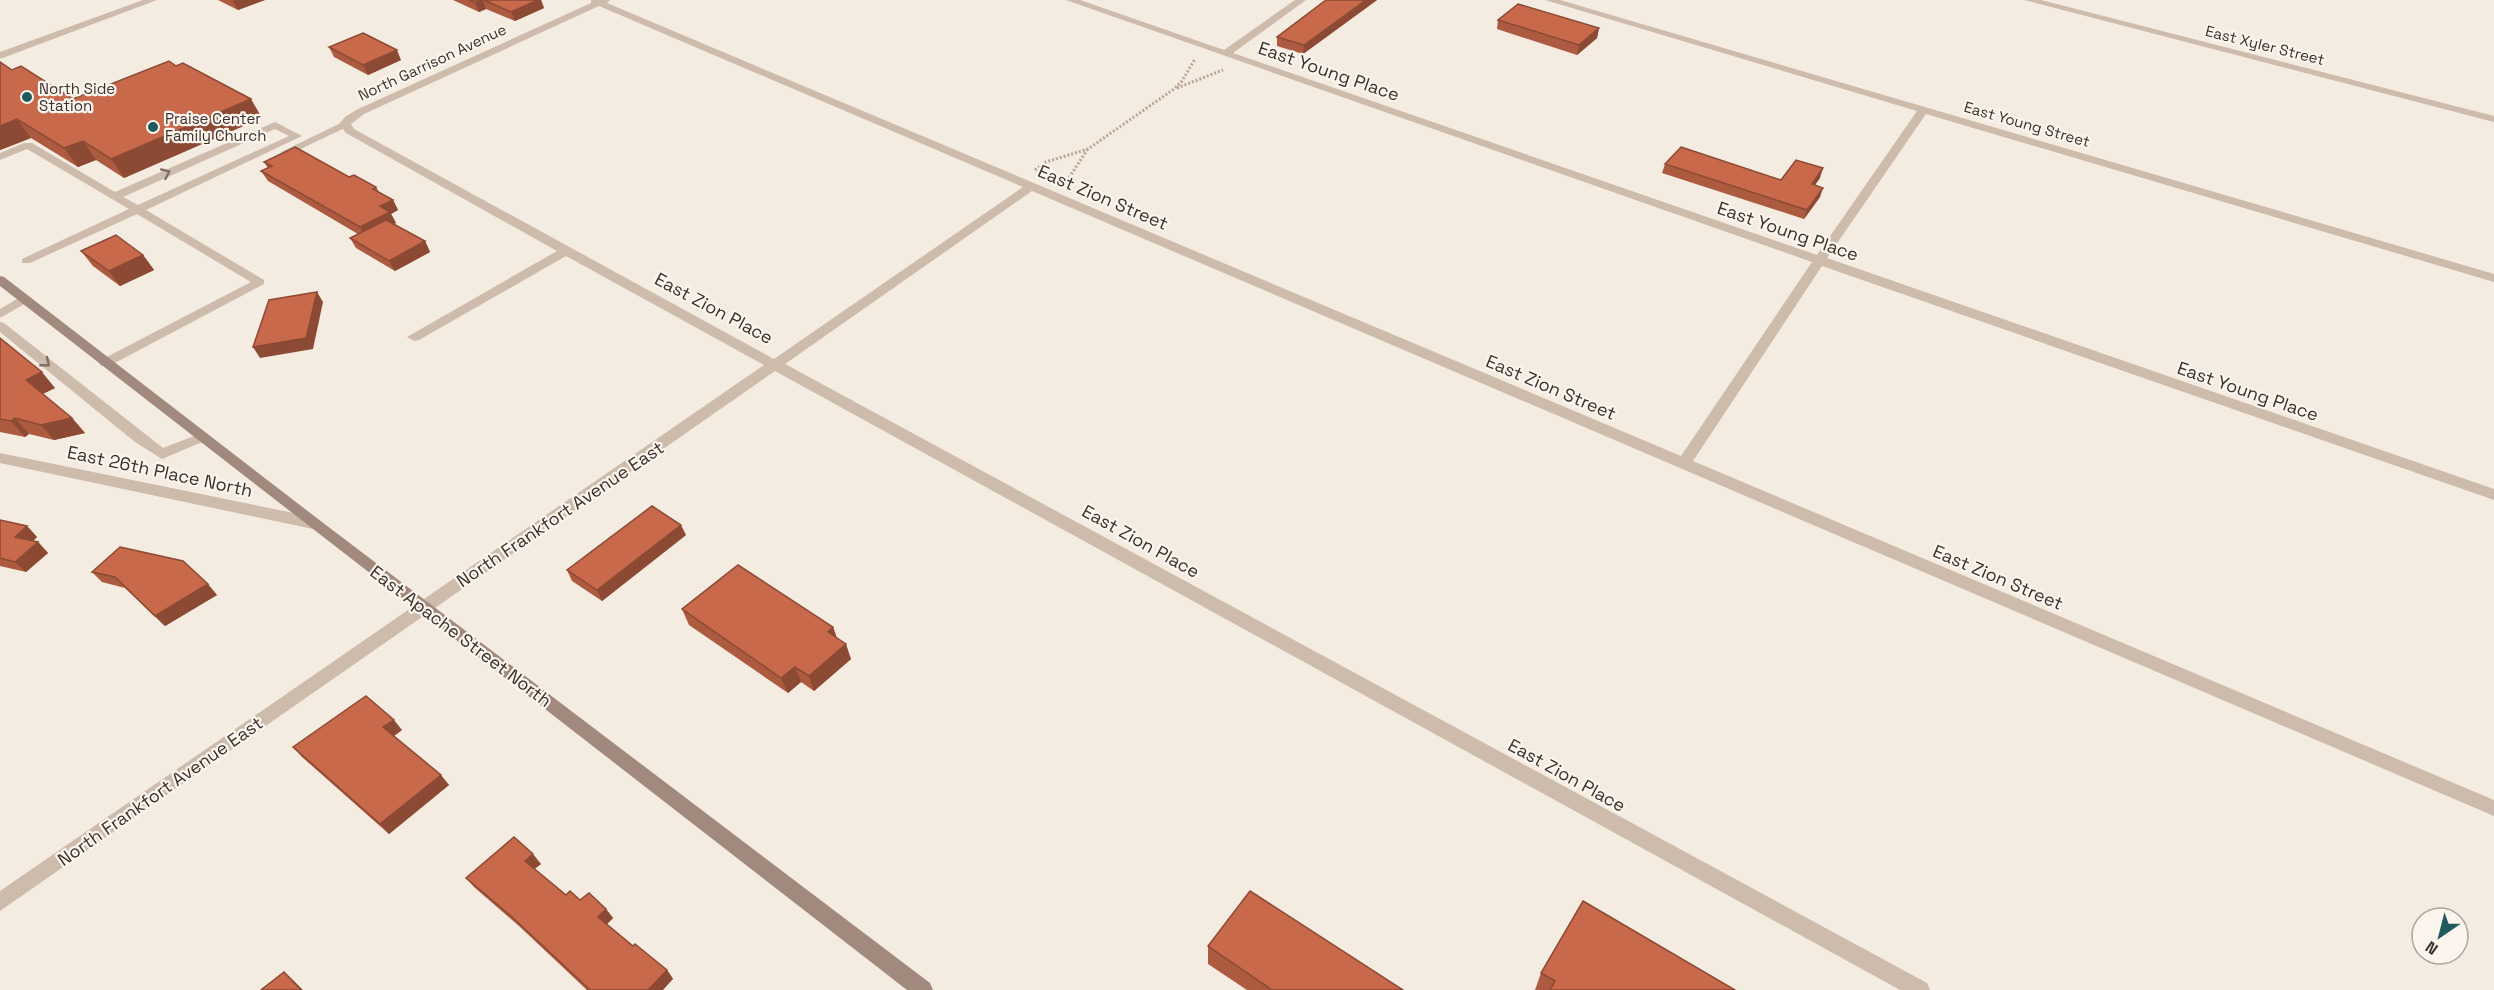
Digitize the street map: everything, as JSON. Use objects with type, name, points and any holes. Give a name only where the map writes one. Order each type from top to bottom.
[{"type":"main road","name":"East Apache Street North","points":[[0,280],[923,990]]},
{"type":"street","points":[[0,56],[152,0]]},
{"type":"street","name":"East Young Place","points":[[1071,0],[2494,495]]},
{"type":"street","points":[[1224,54],[1301,0]]},
{"type":"street","name":"East Young Street","points":[[1550,0],[2494,278]]},
{"type":"street","name":"East Xyler Street","points":[[2029,0],[2494,119]]},
{"type":"street","name":"North Garrison Avenue","points":[[345,124],[348,119],[360,112],[599,1]]},
{"type":"street","name":"East Zion Street","points":[[599,1],[1683,465],[2494,808]]},
{"type":"street","points":[[1683,465],[1818,260],[1924,110]]},
{"type":"street","name":"East Zion Place","points":[[345,124],[350,131],[566,251],[777,364],[1920,990]]},
{"type":"street","name":"North Frankfort Avenue East","points":[[0,902],[1031,187]]},
{"type":"street","points":[[414,337],[566,251]]},
{"type":"street","name":"East 26th Place North","points":[[0,458],[313,523]]},
{"type":"lane","name":"North Garrison Avenue","points":[[210,186],[345,124]]},
{"type":"lane","points":[[26,261],[297,136],[274,125],[113,197]]},
{"type":"lane","points":[[0,157],[28,145],[135,211],[260,282],[105,363]]},
{"type":"lane","points":[[0,314],[24,299]]},
{"type":"lane","points":[[0,326],[162,454],[202,436]]},
{"type":"path","points":[[1046,162],[1088,150],[1174,89],[1182,81],[1193,61]]},
{"type":"path","points":[[1174,89],[1218,74]]},
{"type":"path","points":[[1072,176],[1088,150]]},
{"type":"building","points":[[484,0],[538,0],[511,12]]},
{"type":"building","points":[[1326,0],[1366,0],[1304,45],[1277,37]]},
{"type":"building","points":[[1518,4],[1599,28],[1579,45],[1498,20]]},
{"type":"building","points":[[363,33],[397,50],[363,65],[329,47]]},
{"type":"building","points":[[169,61],[176,66],[183,63],[251,99],[111,159],[83,141],[64,148],[17,119],[0,126],[0,62],[12,70],[21,66],[73,99]]},
{"type":"building","points":[[295,147],[349,177],[354,175],[376,187],[373,189],[393,200],[380,206],[390,212],[360,227],[261,171],[272,166],[264,162]]},
{"type":"building","points":[[1681,147],[1781,180],[1796,160],[1823,168],[1812,184],[1823,188],[1807,210],[1665,164]]},
{"type":"building","points":[[386,220],[425,241],[389,261],[350,238]]},
{"type":"building","points":[[116,235],[143,255],[109,271],[81,251]]},
{"type":"building","points":[[317,292],[306,338],[253,347],[269,300]]},
{"type":"building","points":[[0,338],[42,372],[26,380],[72,418],[41,425],[15,418],[11,421],[0,419]]},
{"type":"building","points":[[652,506],[681,525],[597,590],[567,570]]},
{"type":"building","points":[[0,520],[27,526],[15,537],[38,542],[15,562],[0,558]]},
{"type":"building","points":[[120,547],[183,561],[208,584],[155,616],[115,577],[92,572]]},
{"type":"building","points":[[738,565],[833,627],[828,632],[846,644],[809,676],[795,667],[781,678],[682,609]]},
{"type":"building","points":[[366,696],[394,720],[383,727],[441,775],[380,824],[293,747]]},
{"type":"building","points":[[514,837],[533,854],[525,861],[566,895],[570,891],[580,900],[589,893],[606,909],[598,917],[667,970],[650,990],[587,990],[589,989],[511,916],[466,878]]},
{"type":"building","points":[[1250,891],[1403,990],[1272,990],[1208,946]]},
{"type":"building","points":[[1583,901],[1735,990],[1550,990],[1555,981],[1541,973]]},
{"type":"building","points":[[284,972],[301,990],[261,990]]},
{"type":"place","name":"North Side Station","points":[[27,97]]},
{"type":"place","name":"Praise Center Family Church","points":[[153,127]]}]
